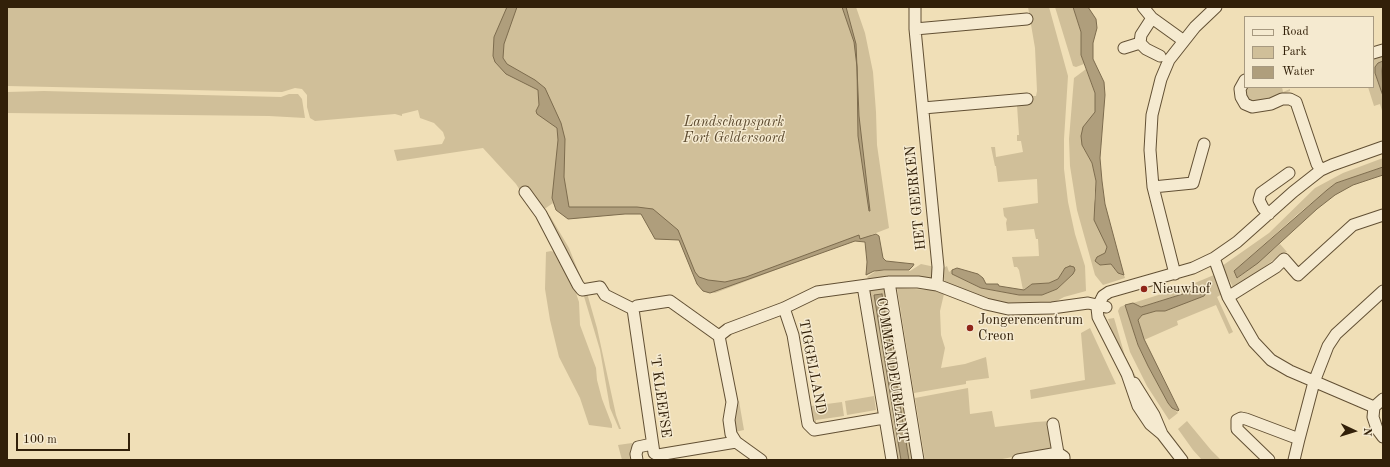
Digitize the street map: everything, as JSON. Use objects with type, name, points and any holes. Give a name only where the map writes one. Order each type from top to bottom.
[{"type":"street","name":"HET GEERKEN","points":[[915,7],[938,267],[937,285]]},
{"type":"street","points":[[1143,7],[1152,18],[1184,41]]},
{"type":"street","points":[[1175,274],[1153,187],[1150,150],[1152,114],[1166,66],[1184,41],[1216,7]]},
{"type":"street","points":[[1140,43],[1141,36],[1152,18]]},
{"type":"street","points":[[916,28],[1027,19]]},
{"type":"street","points":[[1124,48],[1140,43]]},
{"type":"street","points":[[1140,43],[1146,49],[1160,56]]},
{"type":"street","points":[[1244,82],[1240,89],[1241,97],[1245,104],[1252,107],[1271,104],[1282,99],[1290,99],[1296,102],[1317,164],[1321,170]]},
{"type":"street","points":[[923,108],[1027,99]]},
{"type":"street","points":[[1153,187],[1193,183],[1204,144]]},
{"type":"street","points":[[1182,460],[1162,434],[1138,388],[1127,374],[1098,317],[1106,294],[1193,268],[1214,258],[1237,242],[1293,192],[1321,170],[1332,164],[1383,147]]},
{"type":"street","points":[[1269,214],[1262,208],[1259,200],[1261,193],[1289,173]]},
{"type":"street","points":[[525,192],[540,214],[582,290],[600,287],[605,295],[633,309],[637,306],[670,301],[719,336],[732,402],[729,420],[731,434],[736,442],[761,460]]},
{"type":"street","points":[[1228,297],[1276,267],[1284,259],[1298,275],[1353,225],[1383,215]]},
{"type":"street","points":[[1214,258],[1228,297],[1254,342],[1271,360],[1314,382],[1374,407]]},
{"type":"street","points":[[889,282],[918,460]]},
{"type":"street","points":[[719,336],[728,329],[784,308],[817,292],[889,282],[918,282],[937,285],[986,304],[1008,308],[1052,308],[1083,304],[1102,306]]},
{"type":"street","name":"COMMANDEURLANT","points":[[863,286],[892,460]]},
{"type":"street","points":[[1294,460],[1314,382],[1328,346],[1336,334],[1383,291]]},
{"type":"street","name":"TIGGELLAND","points":[[784,308],[794,335],[808,424],[814,430],[884,418]]},
{"type":"street","name":"'T KLEEFSE","points":[[633,309],[654,453],[658,455],[736,442]]},
{"type":"street","points":[[1383,399],[1374,407],[1374,421],[1383,437]]},
{"type":"street","points":[[1268,460],[1237,429],[1237,420],[1241,418],[1246,419],[1299,439]]},
{"type":"street","points":[[1018,460],[1061,457],[1053,424]]},
{"type":"street","points":[[637,460],[636,454],[638,447],[652,444]]},
{"type":"green space","name":"Landschapspark Fort Geldersoord","points":[[7,7],[856,7],[865,33],[873,72],[877,145],[889,228],[871,235],[871,238],[862,241],[855,241],[834,248],[715,293],[706,292],[697,284],[679,240],[655,239],[641,214],[568,219],[556,210],[553,203],[536,215],[516,184],[483,148],[397,161],[394,150],[442,144],[445,138],[443,132],[434,123],[420,118],[418,110],[402,114],[402,116],[395,114],[315,121],[310,118],[307,107],[307,95],[302,89],[295,88],[282,92],[7,86]]},
{"type":"green space","points":[[1028,7],[1049,7],[1068,76],[1064,139],[1064,169],[1068,202],[1075,234],[1085,266],[1086,291],[1064,297],[1055,302],[1019,305],[992,301],[945,283],[942,269],[947,266],[949,272],[952,270],[952,274],[981,288],[1019,295],[1042,295],[1057,289],[1073,274],[1065,269],[1058,279],[1049,283],[1032,284],[1023,290],[1019,270],[1017,267],[1014,267],[1012,257],[1039,256],[1038,239],[1036,239],[1034,229],[1007,231],[1007,219],[1004,216],[1003,208],[1038,203],[1037,179],[998,182],[991,147],[995,147],[996,157],[1023,152],[1021,141],[1017,141],[1017,135],[1019,135],[1017,105],[1029,104],[1029,96],[1036,96],[1037,91],[1035,48]]},
{"type":"green space","points":[[1055,7],[1073,7],[1081,32],[1081,55],[1084,64],[1076,67],[1073,66]]},
{"type":"green space","points":[[1383,54],[1383,61],[1378,63],[1375,73],[1383,96],[1383,114],[1380,104],[1374,106],[1368,88],[1374,88],[1374,56]]},
{"type":"green space","points":[[1086,69],[1095,93],[1095,112],[1082,145],[1092,163],[1096,181],[1094,199],[1102,235],[1107,247],[1106,253],[1098,257],[1100,265],[1111,264],[1118,273],[1124,275],[1125,278],[1103,285],[1095,275],[1077,210],[1070,166],[1069,139],[1074,78]]},
{"type":"green space","points":[[1245,88],[1282,88],[1283,92],[1290,89],[1290,91],[1269,100],[1252,104],[1244,96]]},
{"type":"green space","points":[[44,91],[281,97],[289,94],[298,94],[302,99],[305,118],[269,116],[7,113],[7,92]]},
{"type":"green space","points":[[1383,158],[1383,167],[1336,183],[1298,214],[1234,271],[1238,278],[1280,244],[1287,252],[1283,253],[1234,289],[1222,266],[1269,233],[1315,188],[1343,173]]},
{"type":"green space","points":[[547,214],[550,216],[569,248],[587,293],[597,328],[616,415],[621,429],[619,429],[610,408],[600,350],[583,293]]},
{"type":"green space","points":[[551,251],[557,253],[574,287],[579,302],[580,325],[596,368],[597,380],[602,399],[612,428],[589,425],[580,398],[559,357],[550,320],[545,289],[546,252]]},
{"type":"green space","points":[[921,264],[935,267],[932,278],[905,276],[869,280],[867,277],[876,271],[910,271]]},
{"type":"green space","points":[[1214,275],[1222,294],[1217,297],[1233,332],[1229,334],[1216,305],[1177,321],[1178,325],[1144,340],[1138,320],[1142,315],[1156,311],[1165,311],[1176,306],[1202,288],[1141,307],[1133,303],[1190,285]]},
{"type":"green space","points":[[886,287],[916,460],[909,460],[881,294],[874,295],[901,460],[895,460],[867,292],[869,290]]},
{"type":"green space","points":[[897,288],[931,290],[944,294],[940,311],[941,335],[945,348],[941,368],[965,364],[986,357],[989,378],[966,381],[966,384],[914,393]]},
{"type":"green space","points":[[1125,305],[1138,345],[1148,366],[1168,403],[1178,413],[1169,420],[1147,386],[1130,352],[1118,311],[1120,307]]},
{"type":"green space","points":[[1114,318],[1125,356],[1144,392],[1132,376],[1115,341],[1108,319]]},
{"type":"green space","points":[[1090,328],[1116,384],[1031,399],[1030,390],[1085,380],[1081,333]]},
{"type":"green space","points":[[968,388],[970,414],[992,411],[995,427],[1051,421],[1055,449],[997,460],[925,460],[915,398]]},
{"type":"green space","points":[[874,396],[876,410],[847,415],[845,401]]},
{"type":"green space","points":[[739,401],[744,430],[735,432],[734,416],[736,402]]},
{"type":"green space","points":[[842,402],[844,416],[816,420],[816,423],[814,424],[811,406]]},
{"type":"green space","points":[[1187,421],[1221,460],[1202,460],[1193,450],[1178,429]]},
{"type":"green space","points":[[632,443],[632,449],[630,450],[631,460],[622,460],[618,445]]},
{"type":"water","points":[[507,7],[517,7],[504,44],[503,58],[507,64],[535,80],[545,88],[561,123],[565,139],[564,177],[569,207],[637,207],[653,209],[678,230],[695,272],[699,277],[708,280],[725,282],[746,277],[859,235],[860,239],[876,234],[879,236],[883,258],[886,261],[914,264],[913,266],[909,270],[874,271],[866,275],[867,262],[865,242],[855,241],[710,293],[703,291],[697,284],[679,240],[655,239],[641,214],[568,219],[556,210],[552,198],[558,140],[557,128],[537,114],[536,111],[539,105],[538,90],[506,74],[495,62],[493,56],[494,37]]},
{"type":"water","points":[[842,7],[846,7],[856,44],[857,66],[854,42]]},
{"type":"water","points":[[1073,7],[1088,7],[1096,19],[1097,28],[1093,43],[1093,59],[1104,82],[1105,95],[1100,158],[1102,181],[1105,204],[1124,275],[1118,273],[1111,264],[1100,265],[1095,261],[1097,257],[1105,253],[1107,247],[1094,220],[1096,181],[1092,163],[1082,145],[1081,136],[1083,127],[1095,112],[1095,93],[1081,55],[1081,32]]},
{"type":"water","points":[[1383,61],[1383,96],[1375,73],[1375,67],[1378,63]]},
{"type":"water","points":[[857,69],[859,116],[870,211],[858,136]]},
{"type":"water","points":[[1383,167],[1383,175],[1353,185],[1335,195],[1317,209],[1258,263],[1237,278],[1234,271],[1336,183]]},
{"type":"water","points":[[1070,266],[1074,267],[1075,270],[1073,274],[1057,289],[1042,295],[1019,295],[981,288],[952,274],[952,270],[957,268],[978,274],[983,278],[986,284],[998,284],[999,286],[1024,290],[1032,284],[1049,283],[1058,279],[1065,268]]},
{"type":"water","points":[[1205,288],[1207,292],[1204,296],[1165,311],[1156,311],[1142,315],[1138,320],[1144,339],[1179,410],[1178,411],[1172,408],[1168,403],[1148,366],[1138,345],[1125,305],[1133,303],[1141,307]]},
{"type":"water","points":[[882,294],[909,460],[901,460],[874,295]]},
{"type":"place","name":"Nieuwhof","points":[[1144,289]]},
{"type":"place","name":"Jongerencentrum Creon","points":[[970,328]]}]
